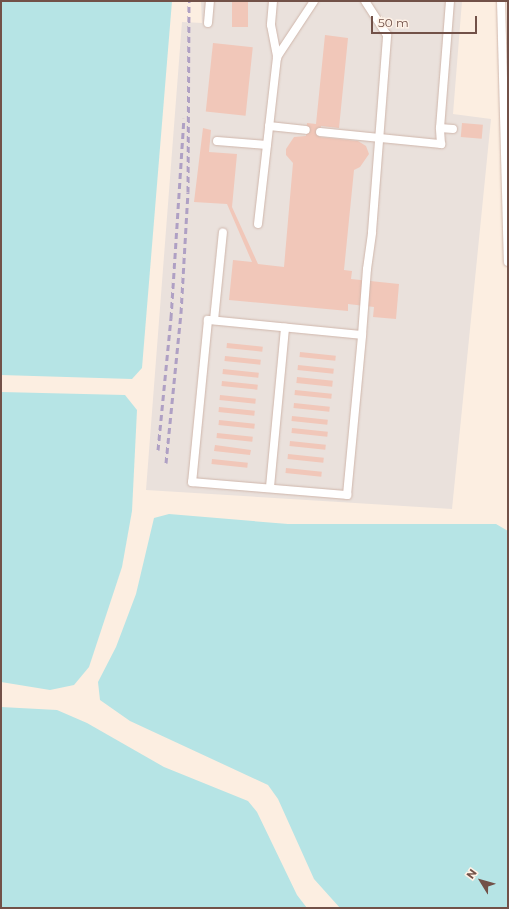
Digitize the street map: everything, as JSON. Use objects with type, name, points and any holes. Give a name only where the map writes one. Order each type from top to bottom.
[{"type":"lane","points":[[208,23],[210,1]]},
{"type":"lane","points":[[258,224],[277,57],[271,25],[273,1]]},
{"type":"lane","points":[[277,57],[314,1]]},
{"type":"lane","points":[[362,335],[208,320],[192,482],[270,487],[347,495],[362,335],[387,35],[365,1]]},
{"type":"lane","points":[[320,132],[441,144],[440,128],[450,1]]},
{"type":"lane","points":[[501,1],[508,262]]},
{"type":"lane","points":[[269,126],[306,130]]},
{"type":"lane","points":[[440,128],[453,130]]},
{"type":"lane","points":[[217,142],[267,145]]},
{"type":"lane","points":[[214,320],[223,232]]},
{"type":"lane","points":[[270,487],[285,328]]},
{"type":"shaded area","points":[[201,1],[462,1],[453,114],[491,119],[452,509],[146,490],[182,22],[202,23]]},
{"type":"water","points":[[1,1],[172,1],[142,368],[132,379],[1,375]]},
{"type":"water","points":[[1,392],[125,395],[137,410],[132,511],[122,567],[89,667],[74,685],[50,690],[1,682]]},
{"type":"water","points":[[169,514],[288,524],[496,524],[508,531],[508,908],[340,908],[314,879],[278,799],[268,785],[130,721],[100,700],[98,682],[116,647],[136,594],[154,518]]},
{"type":"water","points":[[1,707],[57,710],[87,723],[164,767],[248,801],[257,812],[297,895],[307,908],[1,908]]},
{"type":"building","points":[[232,1],[248,1],[248,27],[232,27]]},
{"type":"building","points":[[325,35],[348,38],[339,128],[321,126],[319,137],[358,141],[366,146],[369,154],[360,167],[354,170],[344,270],[352,271],[351,279],[399,284],[396,319],[373,317],[374,307],[348,304],[348,311],[229,300],[233,260],[252,262],[227,204],[194,202],[203,128],[211,130],[209,152],[237,154],[232,207],[258,264],[284,267],[293,163],[286,155],[286,149],[294,137],[306,136],[307,123],[316,124]]},
{"type":"building","points":[[213,43],[253,47],[246,116],[206,112]]},
{"type":"building","points":[[462,123],[483,125],[482,139],[461,137]]},
{"type":"building","points":[[227,343],[263,347],[262,352],[226,348]]},
{"type":"building","points":[[300,352],[336,356],[335,361],[299,357]]},
{"type":"building","points":[[225,356],[261,360],[260,365],[224,361]]},
{"type":"building","points":[[298,365],[334,369],[333,374],[297,370]]},
{"type":"building","points":[[223,369],[259,373],[258,378],[222,374]]},
{"type":"building","points":[[297,377],[333,381],[332,387],[296,383]]},
{"type":"building","points":[[222,381],[258,385],[257,390],[221,386]]},
{"type":"building","points":[[295,390],[332,394],[331,399],[294,395]]},
{"type":"building","points":[[220,395],[256,399],[255,404],[219,400]]},
{"type":"building","points":[[294,403],[330,407],[329,412],[293,408]]},
{"type":"building","points":[[219,407],[255,411],[254,416],[218,412]]},
{"type":"building","points":[[292,416],[328,420],[327,425],[291,421]]},
{"type":"building","points":[[219,420],[255,424],[254,429],[218,425]]},
{"type":"building","points":[[292,428],[328,432],[327,437],[291,433]]},
{"type":"building","points":[[217,433],[253,437],[252,442],[216,438]]},
{"type":"building","points":[[290,441],[326,445],[325,450],[289,446]]},
{"type":"building","points":[[215,445],[251,450],[250,455],[214,451]]},
{"type":"building","points":[[288,454],[324,458],[323,463],[287,459]]},
{"type":"building","points":[[212,459],[248,463],[247,468],[211,464]]},
{"type":"building","points":[[286,468],[322,472],[321,477],[285,473]]},
{"type":"railway","points":[[166,463],[181,313],[188,192],[189,1]]},
{"type":"railway","points":[[158,450],[171,318],[184,118]]}]
